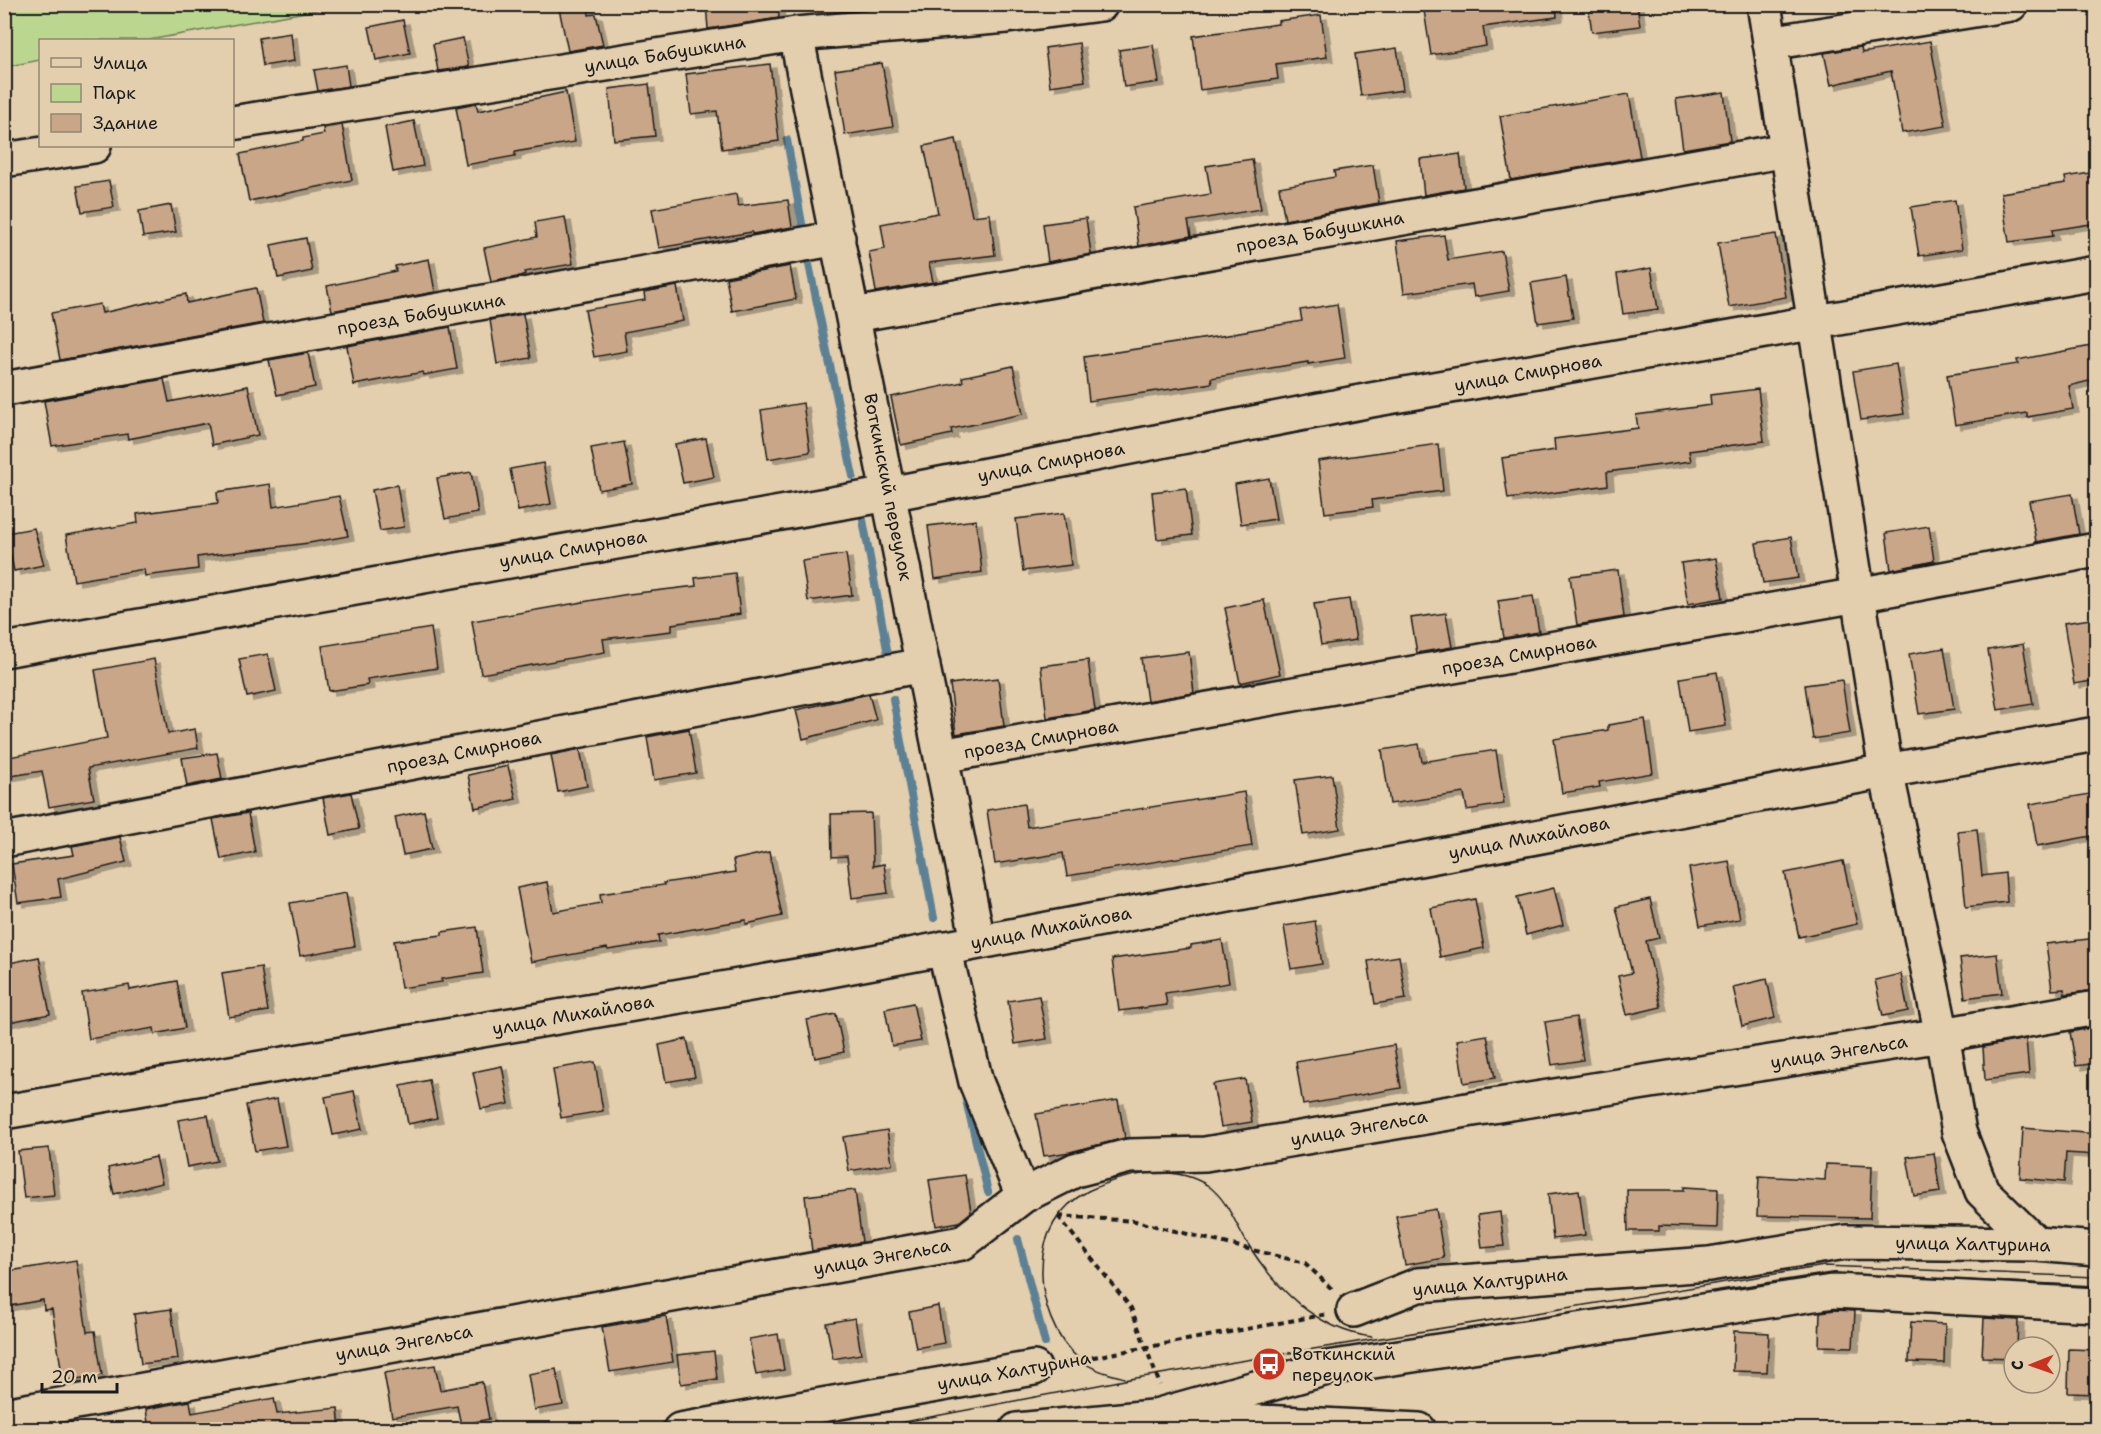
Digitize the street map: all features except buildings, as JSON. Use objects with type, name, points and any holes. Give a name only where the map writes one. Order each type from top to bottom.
[{"type":"street","name":"улица Бабушкина","points":[[234,123],[796,34],[1007,16],[1101,4]]},
{"type":"street","points":[[1764,4],[1886,771],[1942,1035],[1959,1132],[1982,1191],[2036,1244]]},
{"type":"street","points":[[1770,43],[2011,4]]},
{"type":"street","name":"Воткинский переулок","points":[[796,34],[978,941]]},
{"type":"street","points":[[4,160],[88,147]]},
{"type":"street","name":"проезд Бабушкина","points":[[854,315],[1787,150]]},
{"type":"street","name":"проезд Бабушкина","points":[[4,389],[838,238]]},
{"type":"street","name":"улица Смирнова","points":[[4,650],[889,494],[1371,400],[2097,273]]},
{"type":"street","name":"проезд Смирнова","points":[[941,756],[1858,595],[2097,550]]},
{"type":"street","name":"проезд Смирнова","points":[[4,840],[923,665]]},
{"type":"street","name":"улица Михайлова","points":[[4,1112],[808,974],[1886,771],[2097,735]]},
{"type":"street","points":[[944,948],[976,1082],[1023,1196]]},
{"type":"street","name":"улица Энгельса","points":[[4,1415],[962,1243],[1023,1196],[1076,1170],[1129,1156],[1205,1154],[2097,1008]]},
{"type":"street","name":"улица Халтурина","points":[[1354,1310],[1418,1285],[1709,1264],[1846,1242],[2036,1244],[2097,1249]]},
{"type":"street","points":[[1151,1423],[1327,1368],[1834,1291],[2097,1305]]},
{"type":"street","name":"улица Халтурина","points":[[680,1430],[1034,1368]]},
{"type":"street","points":[[1017,1430],[1151,1423],[1419,1430]]},
{"type":"path","points":[[1023,1196],[1058,1216],[1131,1308],[1162,1391],[1151,1423]]},
{"type":"path","points":[[1058,1216],[1135,1221],[1305,1263],[1354,1310]]},
{"type":"path","name":"улица Халтурина","points":[[1034,1368],[1354,1310]]},
{"type":"green space","points":[[5,4],[344,4],[155,39],[39,39],[39,60],[5,67]]},
{"type":"waterway","points":[[787,140],[803,229]]},
{"type":"waterway","points":[[807,255],[853,476]]},
{"type":"waterway","points":[[863,520],[889,660]]},
{"type":"waterway","points":[[893,699],[934,918]]},
{"type":"waterway","points":[[965,1096],[988,1192]]},
{"type":"waterway","points":[[1018,1239],[1045,1343]]},
{"type":"tram line","points":[[1125,1378],[1089,1366],[1079,1359],[1063,1341],[1051,1318],[1044,1294],[1043,1257],[1054,1223],[1068,1205],[1088,1191],[1102,1185],[1148,1173],[1179,1174],[1193,1178],[1214,1190],[1225,1203],[1257,1258],[1283,1290],[1298,1304],[1333,1326],[1372,1337]]},
{"type":"tram line","points":[[862,1430],[1130,1379],[1824,1266],[2096,1277]]},
{"type":"tram line","points":[[1712,1293],[1829,1275],[1845,1275]]},
{"type":"tram line","points":[[1938,1279],[2096,1286]]},
{"type":"place","name":"Воткинский переулок","points":[[1269,1364]]}]
